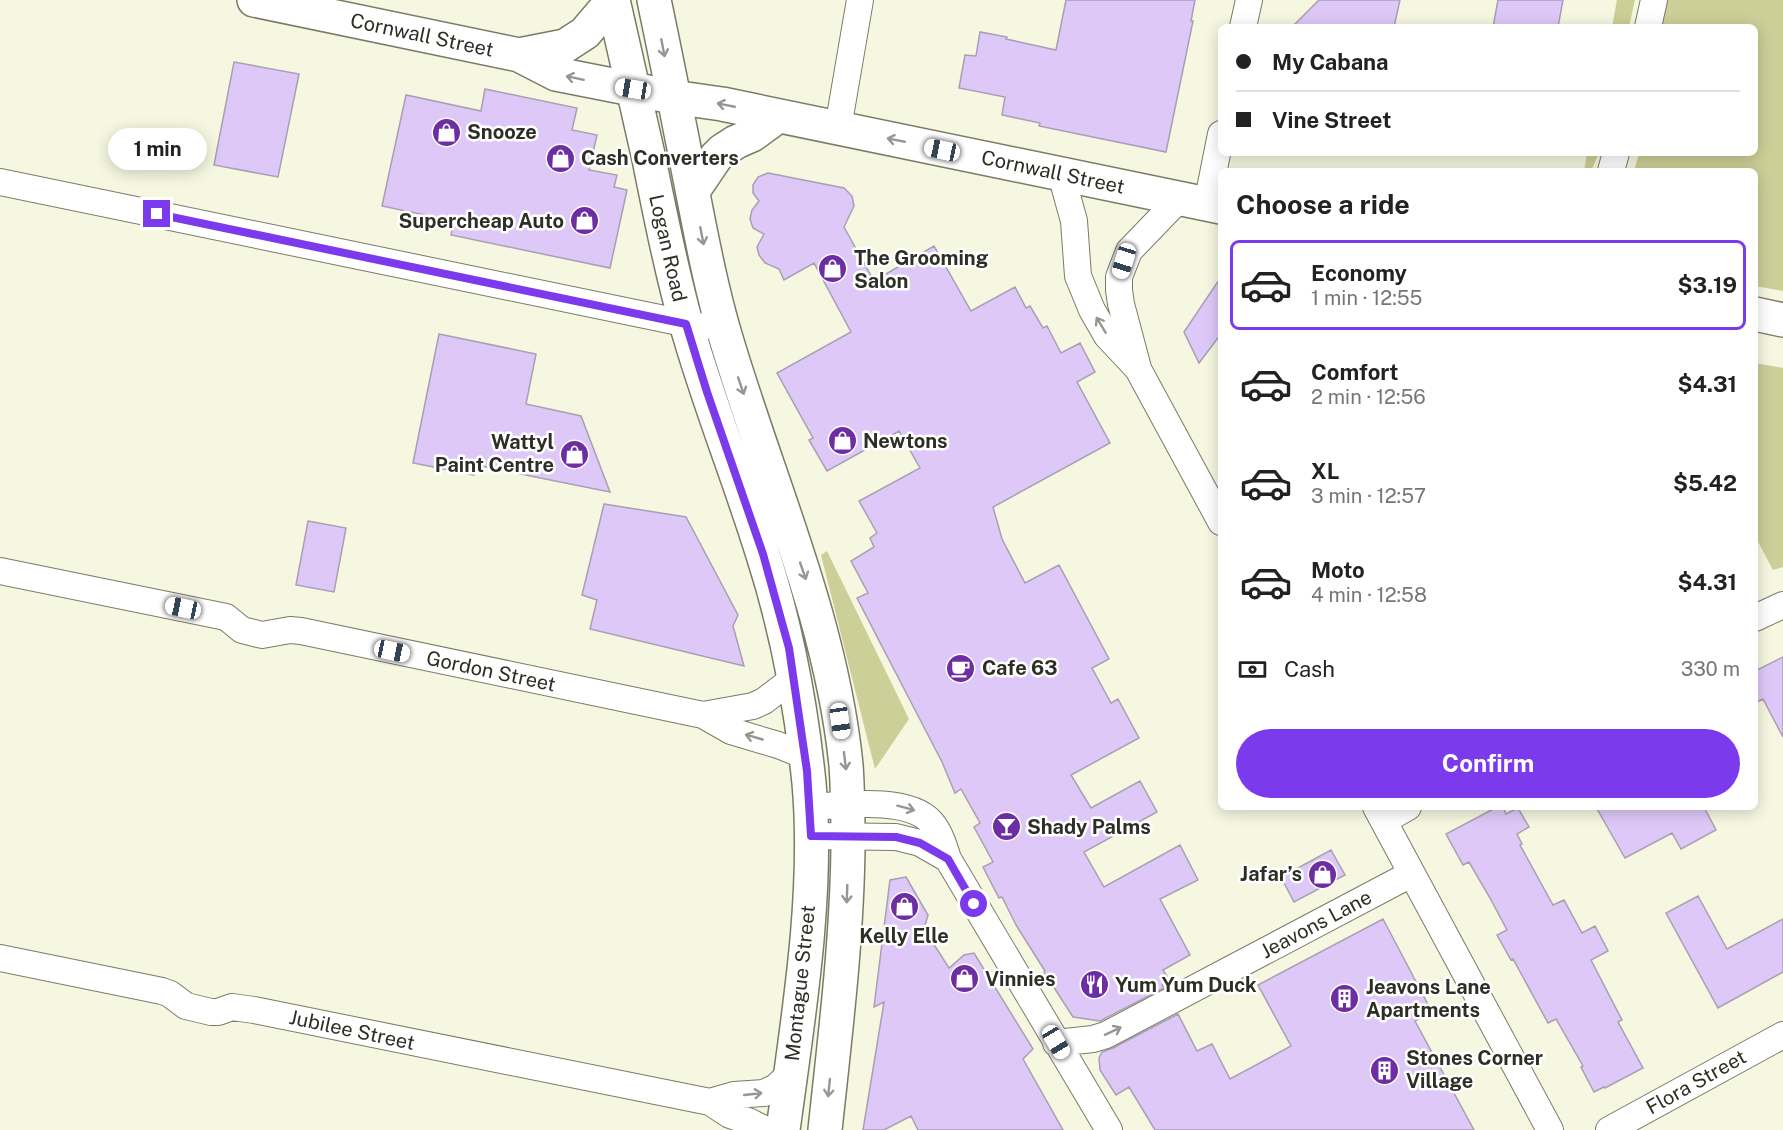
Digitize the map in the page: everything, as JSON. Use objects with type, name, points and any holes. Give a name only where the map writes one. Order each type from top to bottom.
[{"type":"main road","name":"Cornwall Street","points":[[254,0],[519,55],[556,74],[673,97],[722,104],[1203,203]]},
{"type":"main road","points":[[519,55],[565,46],[585,33],[613,0]]},
{"type":"main road","name":"Logan Road","points":[[613,0],[686,324],[763,554],[789,648],[806,756],[810,821]]},
{"type":"main road","name":"Logan Road","points":[[654,0],[711,283],[737,374],[810,591],[832,678],[846,766],[848,820]]},
{"type":"main road","points":[[693,191],[722,151],[752,135],[778,116]]},
{"type":"main road","points":[[1758,315],[1783,320]]},
{"type":"main road","name":"Montague Street","points":[[825,1130],[847,908],[848,820]]},
{"type":"main road","name":"Montague Street","points":[[783,1130],[807,927],[810,821]]},
{"type":"street","points":[[838,128],[860,0]]},
{"type":"street","points":[[1244,24],[1249,0]]},
{"type":"street","points":[[1649,24],[1654,0]]},
{"type":"street","points":[[1218,146],[1203,203],[1129,251],[1119,277],[1120,304],[1138,369],[1218,516]]},
{"type":"street","points":[[1060,174],[1074,221],[1078,276],[1083,291],[1107,336],[1138,369]]},
{"type":"street","points":[[0,182],[724,330]]},
{"type":"street","name":"Gordon Street","points":[[0,571],[226,617],[242,630],[262,635],[301,631],[703,715],[731,731],[806,756]]},
{"type":"street","points":[[1758,617],[1783,605]]},
{"type":"street","name":"Gordon Street","points":[[703,715],[753,706],[764,701],[794,678]]},
{"type":"street","points":[[1396,810],[1380,814],[1550,1130]]},
{"type":"street","points":[[810,821],[848,820],[920,843],[948,859],[1109,1130]]},
{"type":"street","name":"Jeavons Lane","points":[[1056,1042],[1093,1039],[1106,1035],[1411,873]]},
{"type":"street","name":"Jubilee Street","points":[[0,958],[162,991],[186,1006],[211,1012],[232,1007],[254,1010],[710,1102],[730,1115],[766,1130]]},
{"type":"street","name":"Flora Street","points":[[1609,1130],[1783,1035]]},
{"type":"street","name":"Jubilee Street","points":[[710,1102],[734,1095],[764,1093],[776,1087],[790,1073]]},
{"type":"green space","points":[[1617,0],[1635,0],[1630,24],[1613,24]]},
{"type":"green space","points":[[1666,0],[1783,0],[1783,291],[1758,287],[1758,168],[1635,168],[1638,156],[1758,156],[1758,24],[1662,24]]},
{"type":"green space","points":[[1586,156],[1598,156],[1592,168],[1584,168]]},
{"type":"green space","points":[[1758,364],[1783,368],[1783,567],[1773,570],[1758,542]]},
{"type":"green space","points":[[827,551],[909,719],[875,769],[821,555]]},
{"type":"building","points":[[1066,0],[1195,0],[1191,21],[1193,21],[1166,152],[1039,126],[1040,123],[1002,115],[1005,97],[959,88],[965,55],[976,56],[980,32],[1056,50]]},
{"type":"building","points":[[1319,0],[1400,0],[1395,24],[1295,24]]},
{"type":"building","points":[[1498,0],[1563,0],[1559,24],[1494,24]]},
{"type":"building","points":[[234,62],[299,74],[278,177],[214,165]]},
{"type":"building","points":[[485,89],[577,108],[572,130],[597,135],[589,170],[617,175],[614,187],[627,190],[610,268],[451,235],[454,221],[382,206],[406,95],[481,111]]},
{"type":"building","points":[[768,173],[844,188],[852,196],[854,206],[844,227],[874,281],[934,246],[971,311],[1015,287],[1026,308],[1030,306],[1043,328],[1047,326],[1061,353],[1080,343],[1095,372],[1077,382],[1110,443],[993,507],[1002,539],[1025,583],[1059,565],[1109,659],[1092,668],[1111,703],[1118,699],[1139,738],[1071,775],[1091,808],[1140,781],[1157,812],[1084,852],[1104,887],[1180,845],[1198,880],[1160,899],[1190,955],[1163,970],[1170,981],[1162,985],[1164,988],[1100,1021],[1073,1017],[1016,925],[1002,897],[999,898],[983,867],[993,862],[974,827],[980,823],[961,789],[955,793],[942,762],[857,598],[868,593],[851,561],[874,547],[870,538],[877,533],[859,501],[920,468],[899,431],[827,471],[809,440],[813,438],[777,373],[851,332],[814,263],[784,280],[779,269],[765,263],[759,255],[757,247],[764,234],[753,228],[750,219],[752,210],[759,201],[753,193],[753,185],[758,177]]},
{"type":"building","points":[[1218,281],[1218,338],[1199,363],[1184,332]]},
{"type":"building","points":[[439,334],[536,354],[526,404],[581,416],[610,492],[476,465],[474,475],[413,463]]},
{"type":"building","points":[[604,504],[686,517],[738,615],[733,626],[744,666],[590,629],[597,600],[582,595]]},
{"type":"building","points":[[308,521],[346,528],[334,592],[296,585]]},
{"type":"building","points":[[1783,657],[1783,737],[1763,699],[1758,702],[1758,670]]},
{"type":"building","points":[[1491,810],[1504,810],[1506,814],[1519,810],[1529,827],[1517,834],[1522,844],[1520,845],[1553,905],[1564,900],[1582,933],[1595,926],[1608,951],[1591,960],[1622,1020],[1618,1022],[1643,1068],[1594,1092],[1581,1067],[1583,1066],[1556,1019],[1548,1023],[1513,959],[1511,960],[1497,935],[1507,930],[1490,898],[1469,862],[1463,865],[1446,834]]},
{"type":"building","points":[[1598,810],[1706,810],[1716,830],[1681,849],[1672,833],[1625,858]]},
{"type":"building","points":[[1331,850],[1345,875],[1294,902],[1281,877]]},
{"type":"building","points":[[906,877],[928,915],[924,929],[949,968],[964,955],[974,953],[1033,1049],[1023,1059],[1063,1130],[918,1130],[911,1116],[884,1130],[863,1130],[884,1002],[874,1007],[890,880]]},
{"type":"building","points":[[1698,896],[1727,949],[1783,919],[1783,972],[1718,1008],[1666,913]]},
{"type":"building","points":[[1383,919],[1432,1012],[1415,1021],[1474,1130],[1155,1130],[1129,1087],[1116,1095],[1100,1070],[1099,1058],[1102,1052],[1178,1014],[1197,1051],[1212,1044],[1230,1079],[1291,1046],[1258,985]]},
{"type":"place","name":"Snooze","points":[[446,132]]},
{"type":"place","name":"Cash Converters","points":[[560,158]]},
{"type":"place","name":"Supercheap Auto","points":[[585,221]]},
{"type":"place","name":"The Grooming Salon","points":[[833,269]]},
{"type":"place","name":"Newtons","points":[[842,441]]},
{"type":"place","name":"Wattyl Paint Centre","points":[[575,454]]},
{"type":"place","name":"Cafe 63","points":[[961,668]]},
{"type":"place","name":"Shady Palms","points":[[1006,827]]},
{"type":"place","name":"Jafar’s","points":[[1323,874]]},
{"type":"place","name":"Kelly Elle","points":[[904,906]]},
{"type":"place","name":"Vinnies","points":[[964,979]]},
{"type":"place","name":"Yum Yum Duck","points":[[1094,985]]},
{"type":"place","name":"Jeavons Lane Apartments","points":[[1345,998]]},
{"type":"place","name":"Stones Corner Village","points":[[1385,1070]]},
{"type":"route","points":[[157,214],[686,324],[763,554],[789,648],[807,771],[811,836],[896,837],[920,843],[948,859],[974,904]]}]
